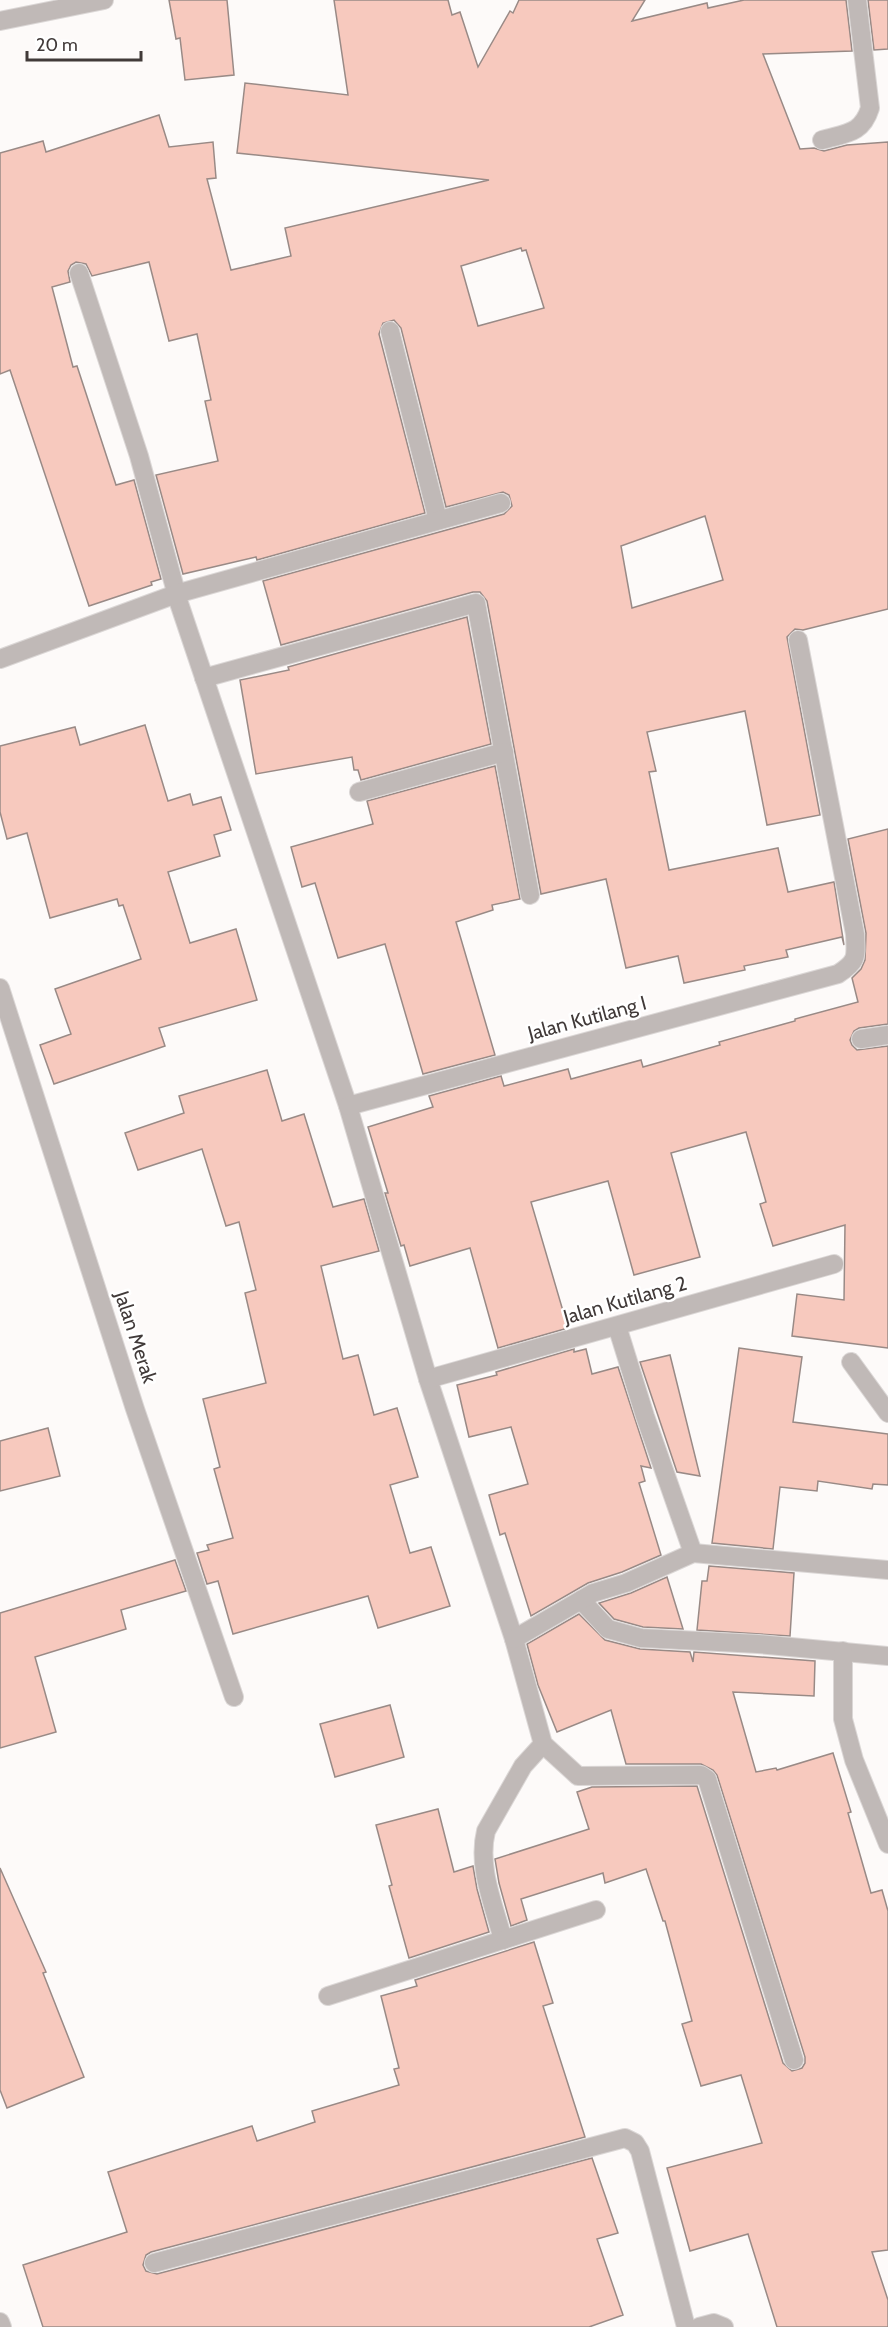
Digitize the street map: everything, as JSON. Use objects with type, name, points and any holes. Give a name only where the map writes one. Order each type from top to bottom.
[{"type":"street","points":[[0,21],[104,0]]},
{"type":"street","points":[[822,140],[856,131],[866,119],[870,108],[857,0]]},
{"type":"street","points":[[79,273],[139,456],[176,594],[348,1106],[428,1379],[514,1639],[543,1744],[578,1776],[701,1775],[707,1779],[794,2060]]},
{"type":"street","points":[[390,331],[438,520]]},
{"type":"street","points":[[0,659],[176,594],[501,503]]},
{"type":"street","points":[[204,678],[476,603],[530,895]]},
{"type":"street","name":"Jalan Kutilang I","points":[[348,1106],[838,974],[851,965],[856,956],[855,934],[798,640]]},
{"type":"street","points":[[359,792],[504,752]]},
{"type":"street","name":"Jalan Merak","points":[[0,988],[132,1398],[234,1697]]},
{"type":"street","points":[[861,1039],[888,1035]]},
{"type":"street","name":"Jalan Kutilang 2","points":[[428,1379],[834,1264]]},
{"type":"street","points":[[616,1326],[693,1553]]},
{"type":"street","points":[[851,1362],[888,1413]]},
{"type":"street","points":[[514,1639],[593,1593],[626,1583],[693,1553],[888,1570]]},
{"type":"street","points":[[581,1600],[608,1629],[641,1638],[888,1656]]},
{"type":"street","points":[[843,1651],[843,1719],[854,1760],[888,1844]]},
{"type":"street","points":[[503,1940],[483,1863],[483,1842],[486,1831],[523,1766],[543,1744]]},
{"type":"street","points":[[328,1996],[596,1910]]},
{"type":"street","points":[[154,2263],[625,2138],[635,2143],[640,2151],[686,2327]]},
{"type":"street","points":[[0,2322],[2,2327]]},
{"type":"street","points":[[699,2327],[714,2323],[724,2327]]},
{"type":"building","points":[[169,0],[227,0],[234,75],[185,80],[180,38],[176,39]]},
{"type":"building","points":[[334,0],[448,0],[452,15],[460,12],[478,67],[510,11],[513,13],[519,0],[645,0],[632,21],[707,3],[708,8],[744,0],[846,0],[852,51],[763,54],[800,149],[814,148],[824,151],[847,145],[888,142],[888,609],[803,630],[795,629],[787,637],[820,815],[767,825],[745,711],[647,732],[656,771],[649,772],[669,870],[778,848],[788,892],[834,882],[844,945],[842,937],[786,950],[788,957],[744,966],[745,970],[684,983],[678,956],[626,968],[606,879],[541,894],[487,601],[480,592],[473,592],[281,645],[263,581],[504,514],[512,506],[509,495],[503,492],[446,507],[401,328],[394,320],[383,323],[379,334],[425,513],[257,560],[256,557],[183,574],[156,475],[218,461],[205,401],[211,400],[197,334],[169,341],[149,262],[92,276],[86,264],[76,262],[71,265],[68,271],[70,282],[52,287],[73,367],[77,366],[116,485],[134,480],[161,579],[151,582],[152,585],[89,606],[10,370],[0,374],[0,153],[43,141],[46,152],[159,115],[169,147],[213,142],[216,178],[207,179],[231,270],[291,256],[285,228],[489,180],[237,153],[245,83],[348,95]],"holes":[[[521,248],[522,251],[526,250],[544,308],[478,326],[461,266]],[[705,516],[723,580],[632,608],[621,546]]]},
{"type":"building","points":[[868,0],[888,0],[888,49],[874,50]]},
{"type":"building","points":[[467,617],[491,744],[361,780],[358,770],[354,770],[352,757],[256,774],[240,680],[289,670],[288,667]]},
{"type":"building","points":[[145,725],[168,801],[190,794],[193,805],[221,797],[231,830],[214,835],[220,856],[168,872],[190,943],[236,929],[257,1000],[159,1028],[165,1046],[54,1084],[40,1045],[71,1034],[55,989],[141,959],[123,905],[119,906],[117,899],[50,918],[27,833],[7,839],[0,812],[0,746],[75,727],[80,745]]},
{"type":"building","points":[[495,766],[520,899],[492,905],[493,910],[456,922],[495,1055],[423,1074],[385,944],[338,958],[315,883],[302,887],[291,847],[373,824],[367,801]]},
{"type":"building","points":[[888,829],[888,1024],[859,1028],[854,1031],[850,1040],[857,1050],[888,1046],[888,1348],[792,1336],[797,1294],[844,1300],[845,1225],[773,1246],[760,1204],[766,1202],[746,1132],[671,1153],[700,1257],[634,1275],[608,1181],[531,1202],[568,1328],[498,1348],[470,1248],[410,1266],[404,1245],[401,1246],[368,1127],[433,1107],[429,1096],[501,1076],[504,1086],[568,1069],[571,1079],[641,1060],[643,1067],[720,1045],[719,1042],[795,1021],[795,1019],[858,1002],[852,978],[861,969],[865,960],[866,933],[848,839]]},
{"type":"building","points":[[267,1070],[282,1121],[304,1114],[333,1207],[364,1199],[379,1251],[321,1266],[343,1359],[358,1355],[374,1415],[397,1408],[418,1477],[390,1485],[410,1553],[431,1547],[450,1606],[378,1628],[368,1596],[233,1634],[218,1581],[207,1584],[197,1553],[209,1550],[207,1545],[233,1538],[214,1469],[220,1467],[203,1399],[266,1383],[245,1293],[256,1290],[239,1222],[226,1226],[202,1149],[138,1170],[125,1133],[184,1113],[179,1096]]},
{"type":"building","points":[[739,1348],[802,1357],[793,1422],[888,1434],[888,1485],[873,1484],[872,1489],[818,1481],[817,1491],[780,1487],[773,1549],[712,1543]]},
{"type":"building","points":[[574,1349],[574,1352],[586,1349],[592,1374],[618,1367],[651,1468],[641,1466],[645,1481],[639,1483],[661,1555],[622,1572],[588,1583],[531,1616],[505,1533],[500,1535],[489,1495],[528,1484],[511,1427],[469,1437],[457,1385],[497,1375],[496,1372]]},
{"type":"building","points":[[670,1355],[700,1476],[677,1472],[640,1362]]},
{"type":"building","points":[[48,1428],[60,1476],[0,1491],[0,1441]]},
{"type":"building","points":[[175,1560],[186,1591],[121,1610],[126,1629],[35,1657],[56,1732],[0,1748],[0,1613]]},
{"type":"building","points":[[709,1566],[794,1573],[790,1636],[697,1630],[702,1581],[707,1581]]},
{"type":"building","points":[[667,1577],[683,1629],[643,1627],[614,1619],[599,1603],[631,1593]]},
{"type":"building","points":[[579,1614],[605,1640],[640,1649],[690,1652],[693,1662],[694,1652],[815,1661],[814,1696],[733,1692],[756,1772],[776,1768],[777,1770],[833,1753],[851,1812],[848,1813],[871,1893],[882,1890],[888,1911],[888,2250],[872,2252],[888,2300],[888,2327],[777,2327],[748,2234],[690,2251],[667,2168],[762,2143],[741,2075],[701,2086],[682,2024],[692,2021],[665,1921],[663,1921],[646,1869],[605,1883],[603,1873],[521,1899],[527,1920],[511,1926],[495,1859],[589,1829],[577,1792],[592,1787],[697,1786],[783,2063],[792,2071],[802,2068],[805,2063],[717,1775],[713,1770],[701,1764],[626,1764],[611,1710],[557,1732],[538,1685],[527,1644]]},
{"type":"building","points":[[390,1705],[404,1757],[335,1777],[320,1724]]},
{"type":"building","points":[[438,1809],[454,1872],[473,1866],[489,1932],[409,1958],[389,1886],[392,1885],[376,1825]]},
{"type":"building","points":[[0,1868],[46,1972],[43,1973],[84,2077],[7,2108],[0,2090]]},
{"type":"building","points":[[534,1942],[553,2003],[543,2006],[585,2137],[151,2252],[146,2255],[143,2265],[146,2271],[157,2274],[592,2158],[618,2233],[597,2239],[623,2315],[589,2327],[43,2327],[23,2265],[127,2232],[108,2172],[252,2126],[257,2141],[315,2122],[312,2111],[399,2085],[394,2069],[399,2068],[381,1996],[417,1986],[415,1980]]}]
